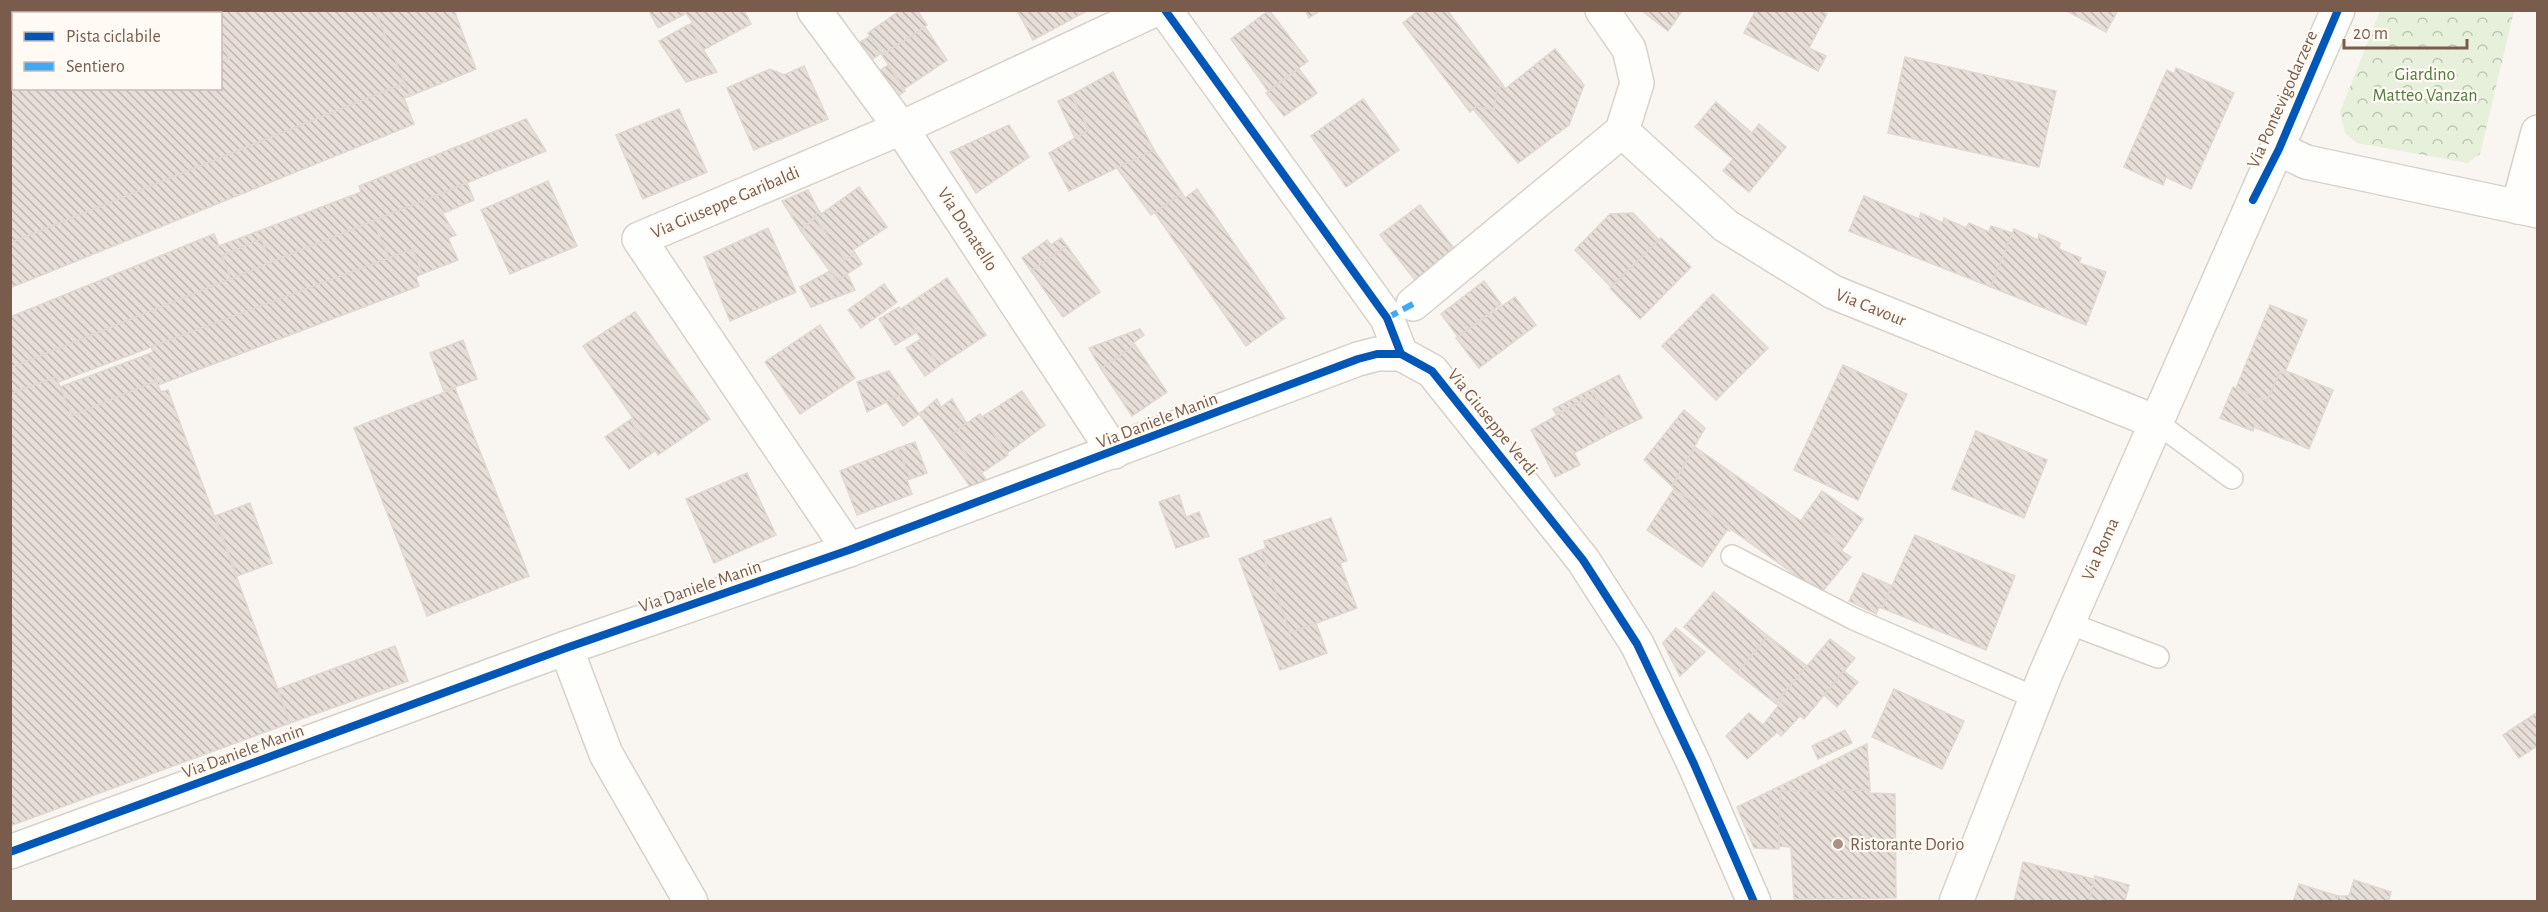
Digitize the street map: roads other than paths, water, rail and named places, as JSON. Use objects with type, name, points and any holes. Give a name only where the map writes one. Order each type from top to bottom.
[{"type":"street","name":"Via Donatello","points":[[814,10],[901,128],[1114,452]]},
{"type":"street","name":"Via Giuseppe Garibaldi","points":[[849,550],[639,239],[901,128],[1154,10]]},
{"type":"street","points":[[1165,10],[1387,318],[1401,354]]},
{"type":"street","points":[[1413,304],[1622,131],[1638,83],[1629,49],[1602,10]]},
{"type":"street","name":"Via Pontevigodarzere","points":[[2253,200],[2278,149],[2338,10]]},
{"type":"street","name":"Via Cavour","points":[[1622,131],[1726,226],[1833,292],[2156,422]]},
{"type":"street","name":"Via Pontevigodarzere","points":[[2278,149],[2306,162],[2528,209],[2538,132]]},
{"type":"street","name":"Via Roma","points":[[1956,902],[2036,698],[2253,200]]},
{"type":"street","name":"Via Daniele Manin","points":[[10,852],[566,648],[849,550],[1358,359],[1377,354],[1401,354]]},
{"type":"street","name":"Via Giuseppe Verdi","points":[[1401,354],[1432,371],[1583,560],[1636,644],[1754,897]]},
{"type":"street","points":[[566,648],[606,754],[692,902]]},
{"type":"lane","points":[[2156,422],[2232,478]]},
{"type":"lane","points":[[1732,556],[1854,619],[2036,698]]},
{"type":"lane","points":[[2068,623],[2158,657]]},
{"type":"place","name":"Ristorante Dorio","points":[[1838,844]]},
{"type":"park label","name":"Giardino Matteo Vanzan","points":[[2425,84]]}]
